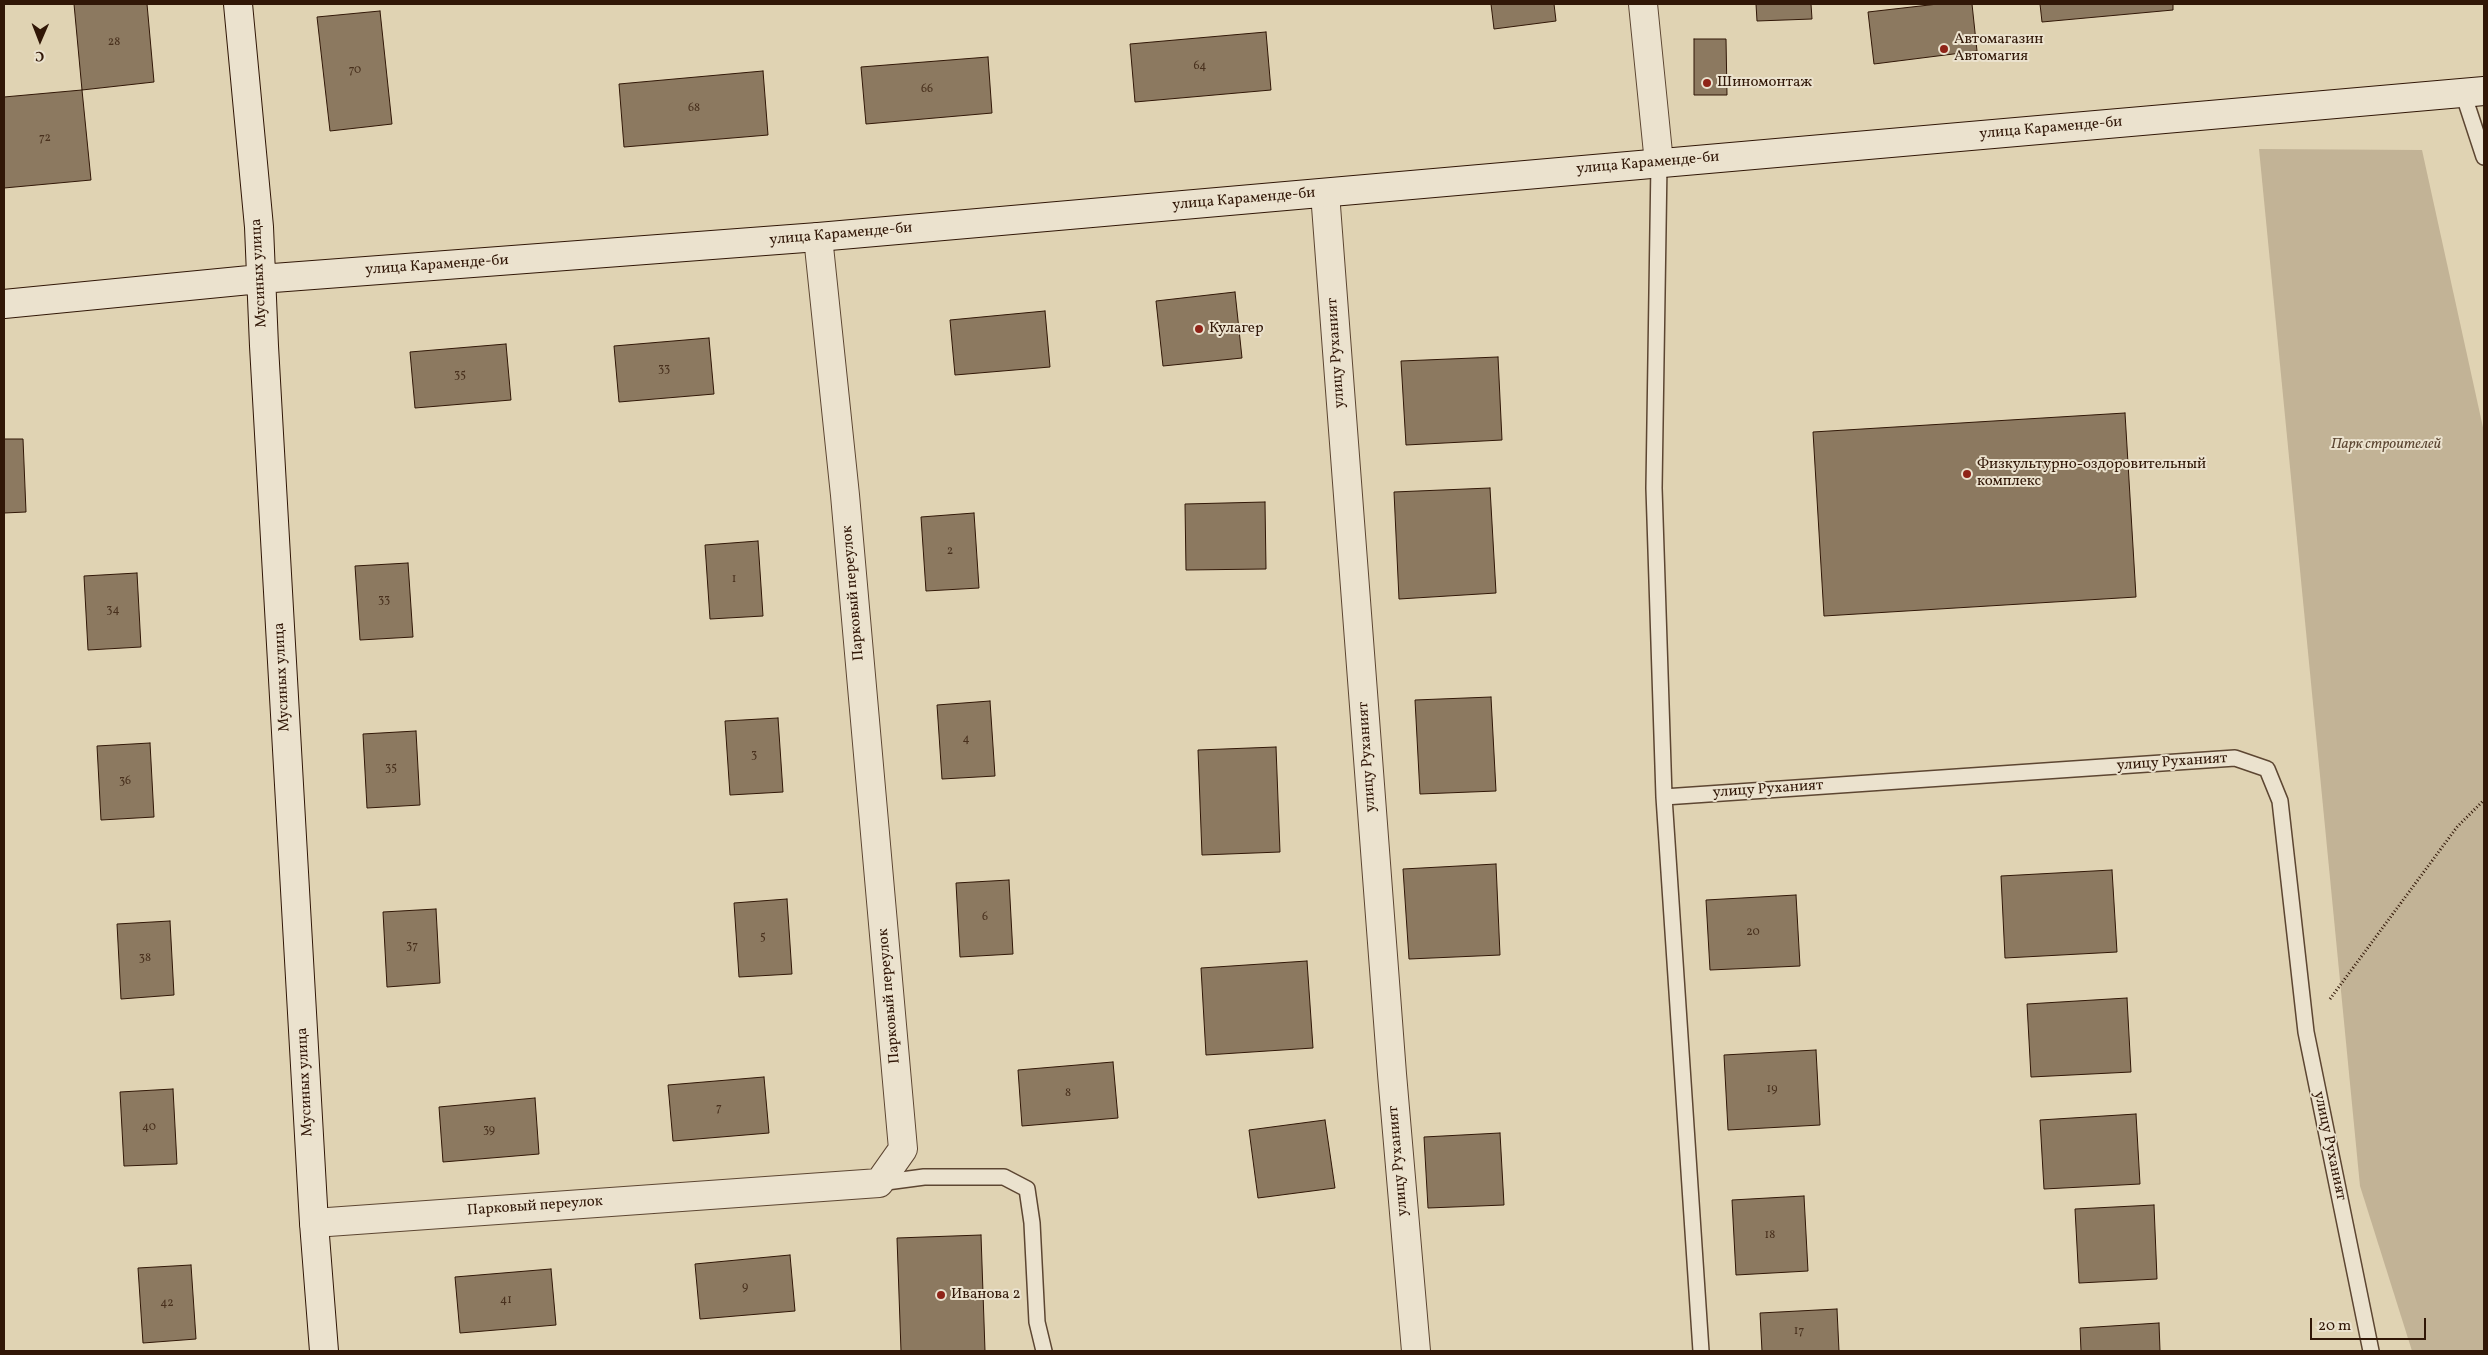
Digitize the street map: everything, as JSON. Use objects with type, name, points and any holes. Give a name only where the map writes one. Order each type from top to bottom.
[{"type":"street","name":"Мусиных улица","points":[[238,4],[259,227],[260,279],[314,1223],[324,1351]]},
{"type":"street","points":[[1643,4],[1659,163]]},
{"type":"street","name":"улица Караменде-би","points":[[4,304],[260,279],[818,237],[2474,92]]},
{"type":"street","name":"улицу Руханият","points":[[1325,193],[1392,1074],[1416,1351]]},
{"type":"street","name":"Парковый переулок","points":[[314,1223],[879,1184],[903,1149],[848,524],[818,237]]},
{"type":"lane","points":[[2474,92],[2484,157]]},
{"type":"lane","points":[[1659,163],[1654,488],[1664,797],[1701,1351]]},
{"type":"lane","name":"улицу Руханият","points":[[1664,797],[2235,758],[2267,769],[2280,801],[2306,1032],[2372,1351]]},
{"type":"lane","points":[[879,1184],[924,1177],[1004,1177],[1027,1189],[1032,1223],[1037,1322],[1044,1351]]},
{"type":"path","points":[[2306,1032],[2458,827],[2484,800]]},
{"type":"green space","name":"Парк строителей","points":[[2259,149],[2422,150],[2484,432],[2484,1351],[2412,1351],[2360,1186]]},
{"type":"building","points":[[74,4],[147,4],[154,82],[82,90]]},
{"type":"building","points":[[1491,4],[1554,4],[1556,21],[1494,29]]},
{"type":"building","points":[[1756,4],[1811,4],[1812,19],[1757,21]]},
{"type":"building","points":[[1938,4],[1972,4],[1977,51],[1874,64],[1868,12]]},
{"type":"building","points":[[2040,4],[2173,4],[2173,10],[2042,22]]},
{"type":"building","points":[[380,11],[392,124],[330,131],[317,17]]},
{"type":"building","points":[[1266,32],[1271,90],[1135,102],[1130,44]]},
{"type":"building","points":[[1694,39],[1726,39],[1727,95],[1694,95]]},
{"type":"building","points":[[988,57],[992,113],[866,124],[861,67]]},
{"type":"building","points":[[763,71],[768,135],[624,147],[619,84]]},
{"type":"building","points":[[82,90],[91,180],[4,188],[4,97]]},
{"type":"building","name":"Кулагер","points":[[1235,292],[1242,358],[1163,366],[1156,301]]},
{"type":"building","points":[[1045,311],[1050,367],[955,375],[950,320]]},
{"type":"building","points":[[709,338],[714,394],[619,402],[614,346]]},
{"type":"building","points":[[506,344],[511,400],[415,408],[410,352]]},
{"type":"building","points":[[1498,357],[1502,440],[1406,445],[1401,361]]},
{"type":"building","points":[[2125,413],[2136,597],[1824,616],[1813,432]]},
{"type":"building","points":[[4,439],[23,439],[26,512],[4,513]]},
{"type":"building","points":[[1490,488],[1496,593],[1399,599],[1394,492]]},
{"type":"building","points":[[1265,502],[1266,569],[1186,570],[1185,504]]},
{"type":"building","points":[[974,513],[979,588],[926,591],[921,517]]},
{"type":"building","points":[[758,541],[763,616],[710,619],[705,545]]},
{"type":"building","points":[[408,563],[413,637],[360,640],[355,566]]},
{"type":"building","points":[[137,573],[141,647],[88,650],[84,576]]},
{"type":"building","points":[[1491,697],[1496,791],[1420,794],[1415,700]]},
{"type":"building","points":[[990,701],[995,776],[942,779],[937,705]]},
{"type":"building","points":[[778,718],[783,792],[730,795],[725,721]]},
{"type":"building","points":[[416,731],[420,805],[367,808],[363,734]]},
{"type":"building","points":[[150,743],[154,817],[101,820],[97,746]]},
{"type":"building","points":[[1276,747],[1280,852],[1202,855],[1198,750]]},
{"type":"building","points":[[1496,864],[1500,955],[1409,959],[1403,869]]},
{"type":"building","points":[[2112,870],[2117,952],[2005,958],[2001,876]]},
{"type":"building","points":[[1009,880],[1013,954],[960,957],[956,883]]},
{"type":"building","points":[[1796,895],[1800,966],[1710,970],[1706,900]]},
{"type":"building","points":[[787,899],[792,974],[739,977],[734,903]]},
{"type":"building","points":[[436,909],[440,983],[387,987],[383,912]]},
{"type":"building","points":[[170,921],[174,995],[121,999],[117,924]]},
{"type":"building","points":[[1307,961],[1313,1048],[1206,1055],[1201,968]]},
{"type":"building","points":[[2127,998],[2131,1072],[2031,1077],[2027,1004]]},
{"type":"building","points":[[1816,1050],[1820,1125],[1728,1130],[1724,1055]]},
{"type":"building","points":[[1113,1062],[1118,1118],[1022,1126],[1018,1070]]},
{"type":"building","points":[[764,1077],[769,1133],[673,1141],[668,1085]]},
{"type":"building","points":[[173,1089],[177,1164],[124,1166],[120,1092]]},
{"type":"building","points":[[535,1098],[539,1154],[443,1162],[439,1107]]},
{"type":"building","points":[[2136,1114],[2140,1184],[2044,1189],[2040,1120]]},
{"type":"building","points":[[1325,1120],[1335,1188],[1258,1198],[1249,1130]]},
{"type":"building","points":[[1500,1133],[1504,1205],[1428,1208],[1424,1137]]},
{"type":"building","points":[[1804,1196],[1808,1271],[1736,1275],[1732,1200]]},
{"type":"building","points":[[2154,1205],[2157,1279],[2079,1283],[2075,1209]]},
{"type":"building","name":"Иванова 2","points":[[981,1235],[985,1351],[901,1351],[897,1238]]},
{"type":"building","points":[[790,1255],[795,1311],[700,1319],[695,1264]]},
{"type":"building","points":[[191,1265],[196,1339],[143,1343],[138,1268]]},
{"type":"building","points":[[551,1269],[556,1325],[460,1333],[455,1277]]},
{"type":"building","points":[[1837,1309],[1839,1351],[1762,1351],[1760,1313]]},
{"type":"building","points":[[2159,1323],[2160,1351],[2081,1351],[2080,1328]]},
{"type":"place","name":"Автомагазин Автомагия","points":[[1944,49]]},
{"type":"place","name":"Шиномонтаж","points":[[1707,83]]},
{"type":"place","name":"Кулагер","points":[[1199,329]]},
{"type":"place","name":"Физкультурно-оздоровительный комплекс","points":[[1967,474]]},
{"type":"place","name":"Иванова 2","points":[[941,1295]]}]
